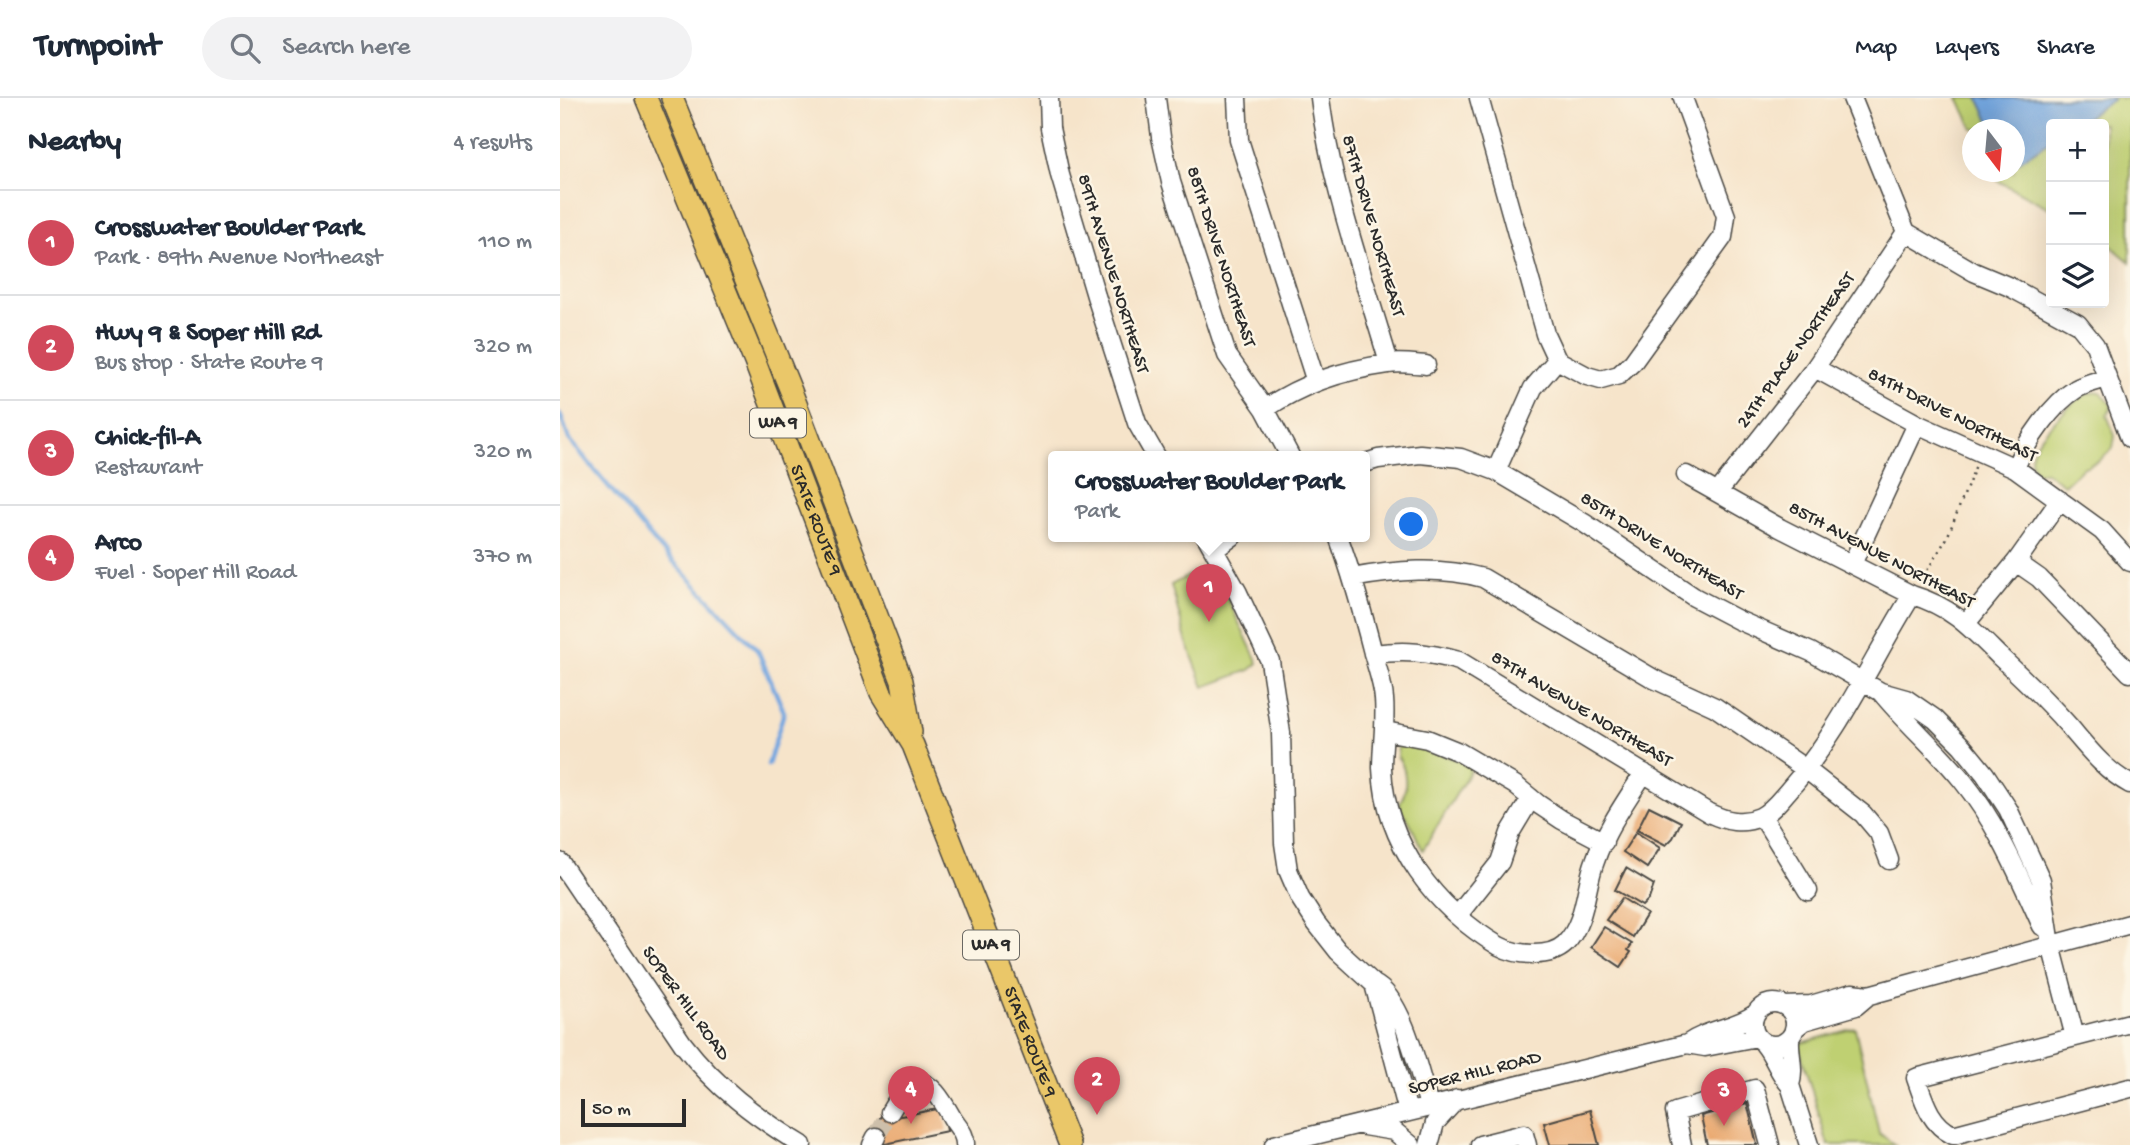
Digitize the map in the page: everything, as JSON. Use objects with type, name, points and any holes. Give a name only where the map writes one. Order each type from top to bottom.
[{"type":"main road","name":"STATE ROUTE 9","points":[[646,98],[754,362],[881,693],[913,745],[1070,1145]]},
{"type":"main road","name":"STATE ROUTE 9","points":[[671,98],[791,391],[902,681],[913,745]]},
{"type":"street","name":"89TH AVENUE NORTHEAST","points":[[1049,98],[1050,128],[1060,175],[1137,423],[1153,451]]},
{"type":"street","name":"88TH DRIVE NORTHEAST","points":[[1156,98],[1171,182],[1227,355],[1265,409],[1287,451]]},
{"type":"street","points":[[1237,98],[1239,140],[1316,382]]},
{"type":"street","name":"87TH DRIVE NORTHEAST","points":[[1320,98],[1324,131],[1337,184],[1389,363]]},
{"type":"street","points":[[1479,98],[1545,334],[1557,360],[1587,376],[1601,380],[1619,375],[1633,362],[1723,237],[1726,216],[1683,98]]},
{"type":"street","points":[[1852,98],[1906,232],[1974,272],[2010,287],[2078,324],[2095,345],[2130,438]]},
{"type":"street","name":"24TH PLACE NORTHEAST","points":[[1718,492],[1815,368],[1906,232]]},
{"type":"street","points":[[1496,471],[1533,388],[1557,360]]},
{"type":"street","points":[[1265,409],[1280,398],[1316,382],[1389,363],[1426,365]]},
{"type":"street","name":"84TH DRIVE NORTHEAST","points":[[1815,368],[1917,424],[2015,468],[2102,531],[2130,562]]},
{"type":"street","points":[[2015,468],[2022,452],[2055,407],[2077,388],[2107,378]]},
{"type":"street","points":[[1852,564],[1917,424]]},
{"type":"street","name":"85TH DRIVE NORTHEAST","points":[[1370,461],[1420,454],[1461,458],[1496,471],[1584,523],[1694,597],[1811,652],[1881,692],[1906,699],[1935,719],[1962,746],[2008,809],[2040,880],[2051,945]]},
{"type":"street","name":"85TH AVENUE NORTHEAST","points":[[1686,474],[1780,528],[1912,595],[1928,600],[1967,622],[2036,690],[2105,767],[2130,785]]},
{"type":"street","points":[[1967,622],[2016,562],[2060,500]]},
{"type":"street","points":[[1340,542],[1384,696],[1382,768],[1389,813],[1399,841],[1433,893],[1493,942],[1508,951],[1527,954],[1543,953],[1563,946],[1575,930],[1595,860],[1615,819],[1644,773]]},
{"type":"street","points":[[1210,543],[1238,593],[1270,662],[1281,733],[1284,843],[1288,870],[1300,898],[1338,951],[1374,984],[1381,987],[1395,1005],[1429,1106]]},
{"type":"street","points":[[2016,562],[2039,578],[2130,673]]},
{"type":"street","points":[[1352,578],[1412,570],[1461,572],[1483,578],[1654,679],[1715,707],[1807,770],[1864,814],[1879,833],[1889,860]]},
{"type":"street","points":[[1808,891],[1762,816],[1807,770],[1848,710],[1912,595]]},
{"type":"street","name":"87TH AVENUE NORTHEAST","points":[[1373,654],[1400,650],[1428,652],[1458,662],[1724,820],[1742,822],[1762,816]]},
{"type":"street","name":"85TH DRIVE NORTHEAST","points":[[1881,692],[1964,782],[2006,846],[2051,945]]},
{"type":"street","points":[[1385,731],[1427,739],[1459,752],[1492,769],[1562,820],[1604,842]]},
{"type":"street","points":[[1976,800],[1992,785]]},
{"type":"street","points":[[1458,915],[1500,862],[1510,833],[1531,798]]},
{"type":"street","name":"SOPER HILL ROAD","points":[[560,862],[701,1067],[750,1112],[802,1145]]},
{"type":"street","points":[[1686,1044],[1703,1033],[1741,1023],[1765,1005],[1811,1005],[1852,993],[1869,995],[2130,924]]},
{"type":"street","points":[[2051,945],[2076,1037]]},
{"type":"street","points":[[1374,984],[1408,1112]]},
{"type":"street","points":[[1686,1044],[1705,1047],[1760,1040],[1778,1045],[1804,1021],[1856,1006],[1869,995]]},
{"type":"street","points":[[1785,1006],[1794,1017],[1790,1056],[1794,1072],[1790,1085]]},
{"type":"street","points":[[1755,1014],[1753,1028],[1771,1052],[1780,1076],[1790,1085],[1809,1145]]},
{"type":"street","points":[[2130,1023],[1916,1078],[1932,1118],[1941,1129],[1953,1135],[2130,1088]]},
{"type":"street","name":"SOPER HILL ROAD","points":[[1274,1145],[1686,1044]]},
{"type":"street","points":[[890,1112],[904,1090],[914,1084],[928,1085],[937,1091],[965,1136],[965,1145]]},
{"type":"street","points":[[1682,1145],[1675,1112],[1755,1088],[1770,1145]]},
{"type":"street","points":[[1429,1145],[1435,1123],[1457,1099]]},
{"type":"street","points":[[1357,1124],[1394,1131],[1411,1145]]},
{"type":"street","points":[[1480,1145],[1501,1142],[1524,1133],[1527,1145]]},
{"type":"path","points":[[1912,595],[1947,538],[1983,453]]},
{"type":"green space","points":[[1958,98],[2130,98],[2130,262],[2109,244],[2109,119],[2046,119],[2046,206],[2000,182],[2025,182],[2025,119],[1968,119]]},
{"type":"green space","points":[[2101,392],[2112,406],[2107,415],[2115,436],[2113,448],[2099,461],[2082,468],[2064,485],[2046,472],[2036,472],[2031,457],[2046,431],[2083,396]]},
{"type":"green space","points":[[1211,564],[1258,663],[1250,670],[1204,687],[1186,640],[1171,585]]},
{"type":"green space","points":[[1408,741],[1473,766],[1423,850],[1408,819],[1401,811],[1405,779],[1397,756],[1398,742]]},
{"type":"green space","points":[[1855,1028],[1879,1133],[1895,1145],[1828,1145],[1798,1044]]},
{"type":"water","points":[[1978,98],[2113,98],[2084,119],[2046,119],[2046,143],[2025,157],[2025,119],[1988,119]]},
{"type":"building","points":[[1649,806],[1681,822],[1666,845],[1637,830]]},
{"type":"building","points":[[1636,832],[1660,848],[1647,868],[1623,852]]},
{"type":"building","points":[[1626,868],[1654,885],[1649,899],[1642,906],[1615,890]]},
{"type":"building","points":[[1622,898],[1647,914],[1633,937],[1606,920]]},
{"type":"building","points":[[1604,927],[1632,944],[1628,950],[1631,952],[1621,967],[1591,947]]},
{"type":"building","points":[[1747,1103],[1757,1145],[1707,1145],[1701,1116]]},
{"type":"building","points":[[943,1108],[947,1131],[885,1144],[871,1133],[885,1109],[896,1117]]},
{"type":"building","points":[[1590,1110],[1599,1145],[1550,1145],[1544,1123]]},
{"type":"waterway","points":[[560,414],[569,439],[654,541],[758,651],[784,712],[768,765]]},
{"type":"tunnel","points":[[876,1137],[890,1112]]},
{"type":"place","name":"Crosswater Boulder Park","points":[[1209,622]]},
{"type":"place","name":"Hwy 9 & Soper Hill Rd","points":[[1097,1115]]},
{"type":"place","name":"Arco","points":[[911,1124]]},
{"type":"place","name":"Chick-fil-A","points":[[1724,1126]]}]
